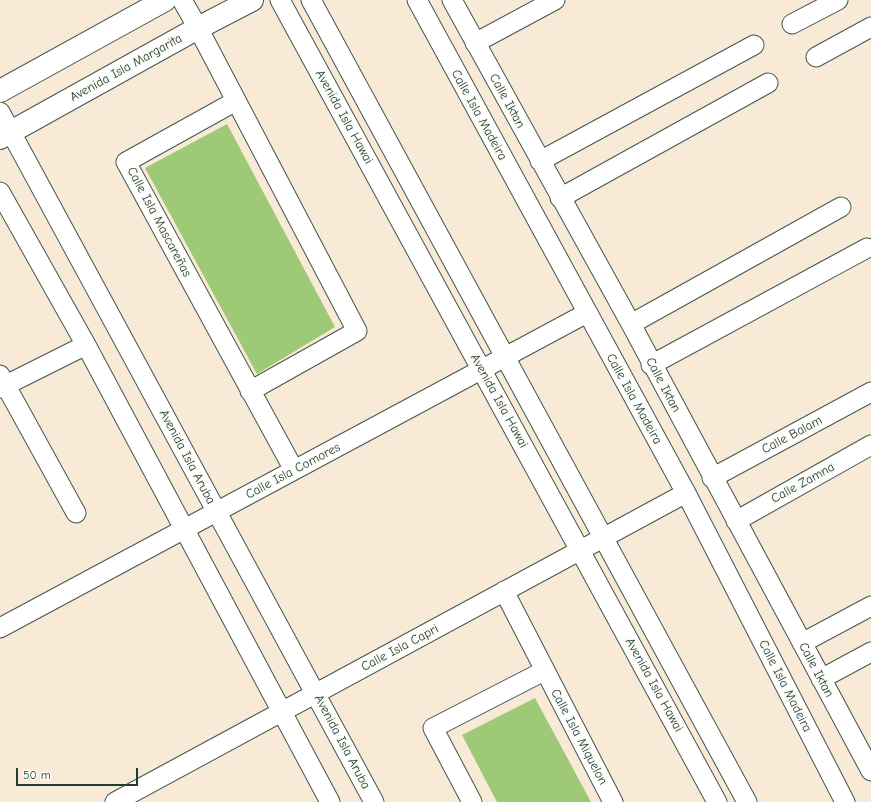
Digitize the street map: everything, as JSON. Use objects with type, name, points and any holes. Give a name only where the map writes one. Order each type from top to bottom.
[{"type":"street","points":[[0,91],[165,0]]},
{"type":"street","points":[[182,0],[357,331],[250,391]]},
{"type":"street","name":"Avenida Isla Margarita","points":[[6,136],[198,28],[252,0]]},
{"type":"street","name":"Avenida Isla Hawai","points":[[280,0],[717,802]]},
{"type":"street","name":"Avenida Isla Hawai","points":[[311,0],[747,802]]},
{"type":"street","name":"Calle Isla Madeira","points":[[417,0],[686,493],[845,802]]},
{"type":"street","name":"Calle Iktan","points":[[452,0],[560,198],[631,324],[651,365],[871,771]]},
{"type":"street","points":[[475,43],[555,0]]},
{"type":"street","points":[[792,24],[838,0]]},
{"type":"street","points":[[816,57],[871,27]]},
{"type":"street","points":[[540,161],[754,45]]},
{"type":"street","points":[[560,198],[768,83]]},
{"type":"street","name":"Calle Isla Mascareñas","points":[[236,101],[126,162],[294,470]]},
{"type":"street","name":"Avenida Isla Aruba","points":[[0,112],[6,136],[217,512],[374,802]]},
{"type":"street","points":[[0,192],[86,345],[183,530],[330,802]]},
{"type":"street","points":[[631,324],[841,207]]},
{"type":"street","points":[[651,365],[867,248]]},
{"type":"street","name":"Calle Isla Comores","points":[[0,628],[587,313]]},
{"type":"street","points":[[76,513],[2,383],[86,345]]},
{"type":"street","name":"Calle Balam","points":[[712,478],[871,392]]},
{"type":"street","name":"Calle Zamna","points":[[736,521],[871,445]]},
{"type":"street","name":"Calle Isla Capri","points":[[115,802],[686,493]]},
{"type":"street","name":"Calle Isla Miquelon","points":[[504,592],[613,802]]},
{"type":"street","points":[[802,643],[871,606]]},
{"type":"street","points":[[821,679],[871,652]]},
{"type":"street","points":[[472,802],[433,728],[544,671]]},
{"type":"green space","points":[[227,124],[335,327],[257,374],[145,168]]},
{"type":"green space","points":[[535,698],[591,802],[497,802],[462,735]]}]
